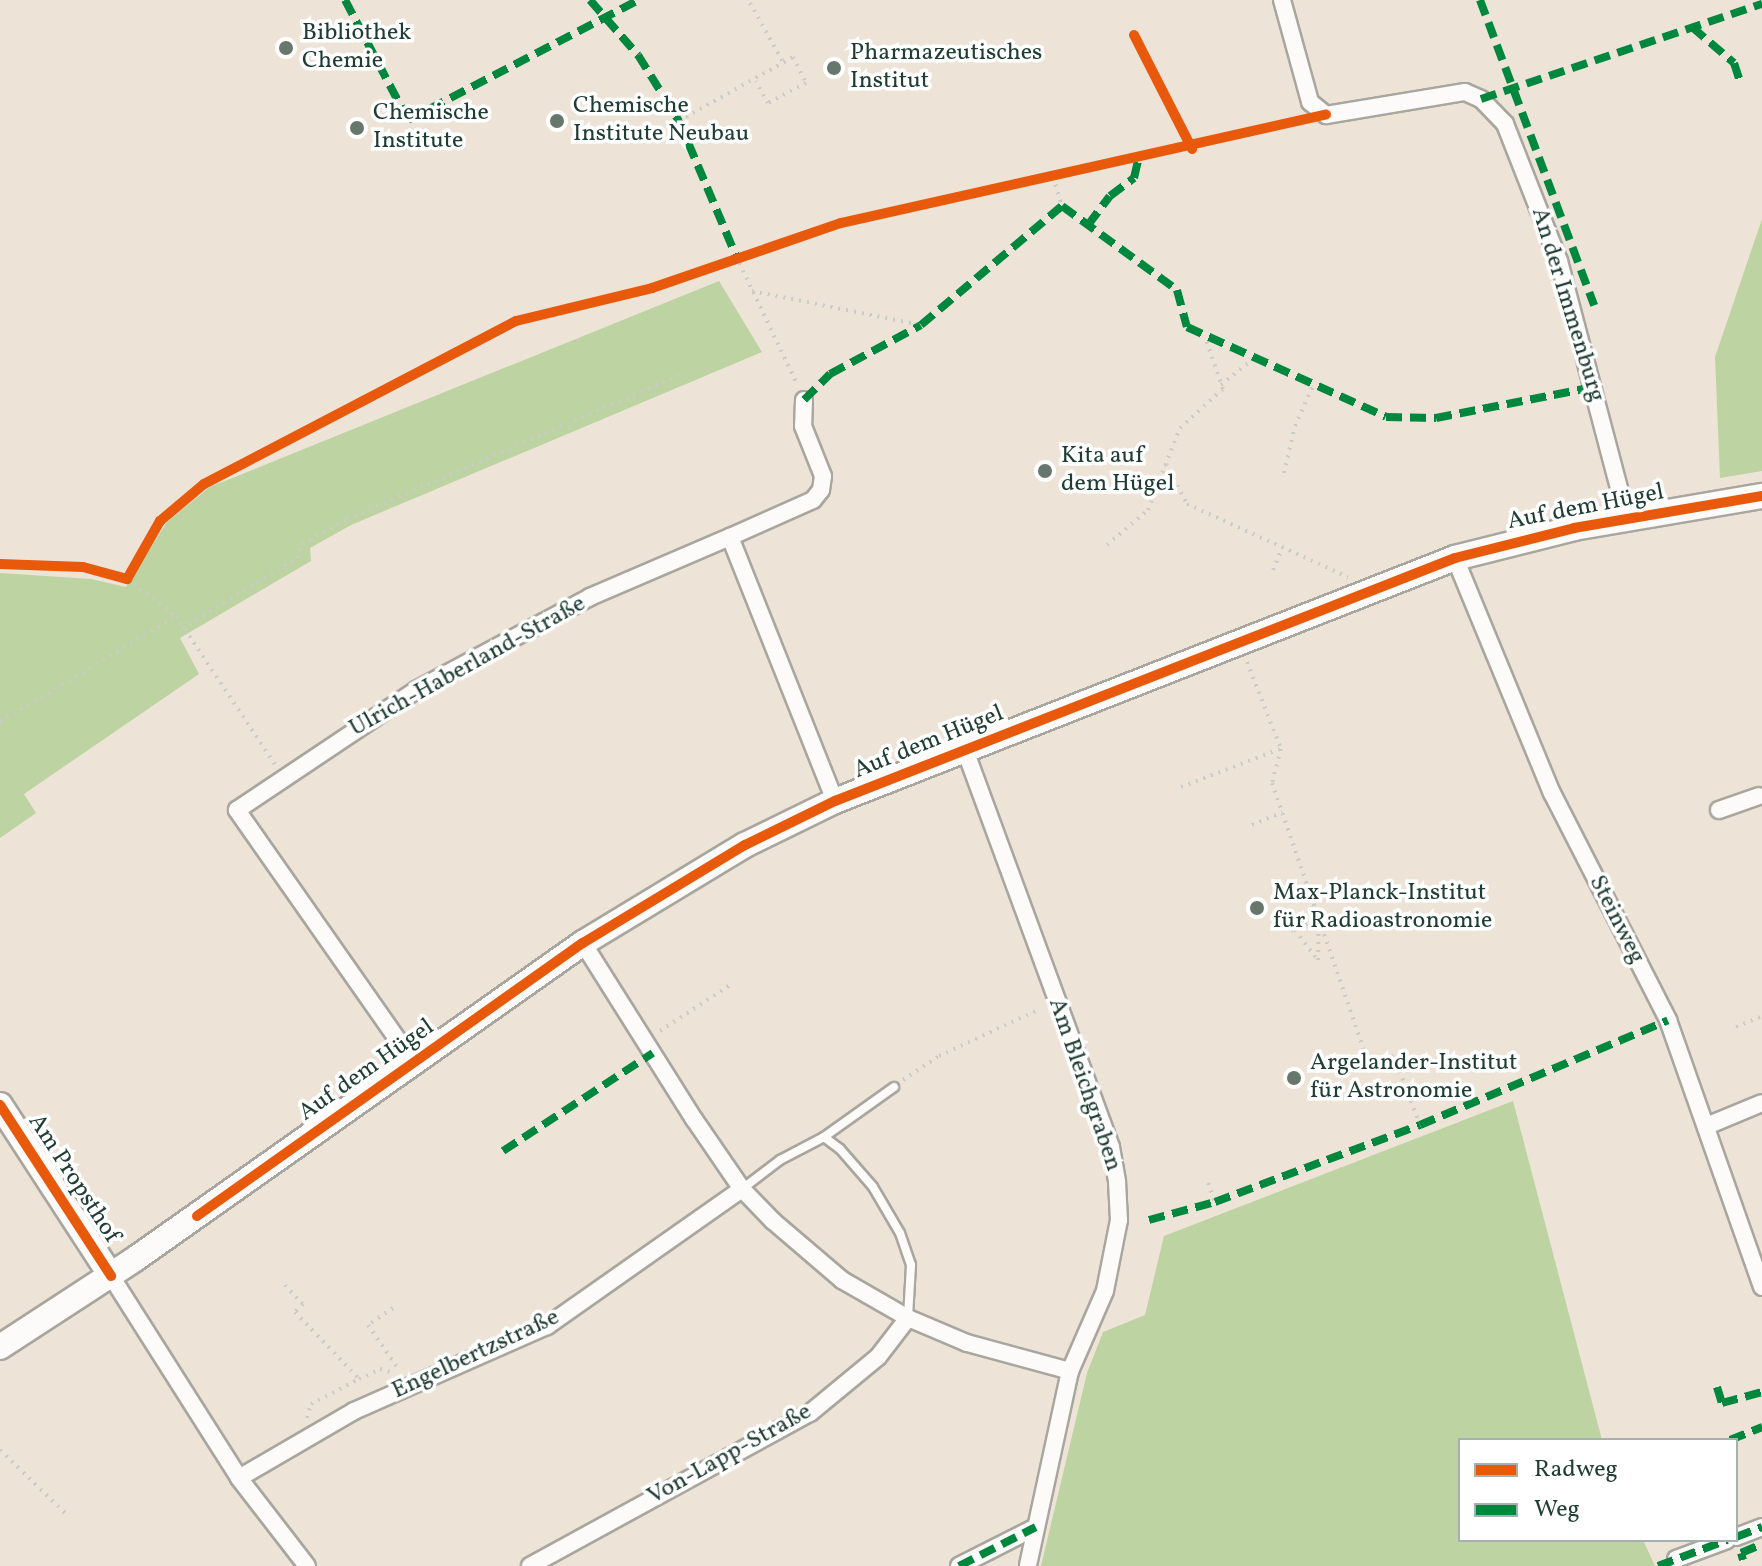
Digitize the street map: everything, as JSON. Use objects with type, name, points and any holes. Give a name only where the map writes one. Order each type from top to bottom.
[{"type":"street","name":"An der Immenburg","points":[[1282,0],[1310,102],[1326,115],[1465,92],[1481,99],[1505,124],[1559,261],[1627,519]]},
{"type":"street","name":"Ulrich-Haberland-Straße","points":[[414,1063],[237,810],[283,776],[416,690],[590,597],[813,500],[821,490],[823,476],[803,426],[804,400]]},
{"type":"street","name":"Auf dem Hügel","points":[[0,1347],[111,1276],[583,943],[745,845],[835,801],[1455,558],[1627,519],[1762,496]]},
{"type":"street","points":[[730,537],[835,801]]},
{"type":"street","name":"Steinweg","points":[[1455,558],[1552,793],[1668,1020],[1709,1125],[1762,1287]]},
{"type":"street","name":"Am Bleichgraben","points":[[965,750],[1111,1147],[1118,1207],[1105,1291],[1070,1371],[1028,1566]]},
{"type":"street","points":[[1719,810],[1761,799]]},
{"type":"street","points":[[583,943],[742,1189],[842,1280],[908,1318],[967,1343],[1070,1371]]},
{"type":"street","points":[[1709,1125],[1762,1103]]},
{"type":"street","name":"Am Propsthof","points":[[0,1105],[239,1478],[307,1566]]},
{"type":"street","name":"Engelbertzstraße","points":[[239,1478],[354,1411],[547,1326],[742,1189]]},
{"type":"street","name":"Von-Lapp-Straße","points":[[530,1566],[810,1413],[878,1357],[908,1318]]},
{"type":"street","points":[[959,1566],[1036,1527]]},
{"type":"street","points":[[1738,1536],[1762,1527]]},
{"type":"street","points":[[1676,1559],[1722,1542]]},
{"type":"lane","points":[[742,1189],[780,1160],[824,1137],[894,1087]]},
{"type":"lane","points":[[824,1137],[873,1187],[900,1233],[911,1265],[908,1318]]},
{"type":"path","points":[[750,3],[783,62]]},
{"type":"path","points":[[679,121],[756,81],[793,57],[806,83],[768,103],[756,81]]},
{"type":"path","points":[[1053,177],[1062,206]]},
{"type":"path","points":[[736,256],[804,400]]},
{"type":"path","points":[[752,291],[921,325]]},
{"type":"path","points":[[1107,545],[1148,510],[1180,428],[1223,389],[1205,337]]},
{"type":"path","points":[[1221,385],[1253,359]]},
{"type":"path","points":[[182,628],[297,558],[302,544],[347,519],[684,373]]},
{"type":"path","points":[[1284,473],[1295,426],[1313,386]]},
{"type":"path","points":[[1166,464],[1187,504],[1352,579]]},
{"type":"path","points":[[1273,570],[1282,549]]},
{"type":"path","points":[[127,579],[176,616],[283,776]]},
{"type":"path","points":[[0,722],[176,616]]},
{"type":"path","points":[[1245,659],[1281,749],[1272,783],[1369,1064],[1394,1056],[1420,1125]]},
{"type":"path","points":[[1181,787],[1281,749]]},
{"type":"path","points":[[1252,825],[1282,812]]},
{"type":"path","points":[[1319,918],[1318,960],[1293,930],[1319,918]]},
{"type":"path","points":[[645,1041],[733,983]]},
{"type":"path","points":[[894,1087],[939,1056],[1056,1001]]},
{"type":"path","points":[[1736,1027],[1762,1016]]},
{"type":"path","points":[[1208,1183],[1215,1202]]},
{"type":"path","points":[[285,1285],[303,1304],[295,1312],[359,1379]]},
{"type":"path","points":[[393,1308],[368,1325],[403,1376]]},
{"type":"path","points":[[0,1450],[66,1514]]},
{"type":"green space","points":[[1762,219],[1762,471],[1720,478],[1715,357]]},
{"type":"green space","points":[[719,281],[762,352],[351,525],[310,548],[311,561],[180,638],[199,674],[24,794],[36,813],[0,838],[0,573],[91,579],[126,587],[167,522],[210,487]]},
{"type":"green space","points":[[1513,1101],[1601,1438],[1458,1438],[1458,1542],[1644,1542],[1655,1566],[1041,1566],[1087,1373],[1103,1332],[1145,1315],[1164,1236]]},
{"type":"marked path","points":[[345,0],[408,120],[639,0]]},
{"type":"marked path","points":[[590,0],[638,55],[679,121],[736,256]]},
{"type":"marked path","points":[[1480,0],[1594,305]]},
{"type":"marked path","points":[[1481,99],[1762,4]]},
{"type":"marked path","points":[[1692,27],[1734,63],[1740,82]]},
{"type":"marked path","points":[[1088,225],[1110,196],[1134,178],[1138,160]]},
{"type":"marked path","points":[[804,400],[830,374],[921,325],[1062,206],[1177,290],[1187,327],[1386,417],[1436,418],[1594,387]]},
{"type":"marked path","points":[[1149,1220],[1215,1202],[1420,1125],[1668,1020]]},
{"type":"marked path","points":[[503,1151],[653,1053]]},
{"type":"marked path","points":[[1717,1387],[1722,1403],[1762,1392]]},
{"type":"marked path","points":[[1735,1438],[1762,1427]]},
{"type":"marked path","points":[[959,1566],[1036,1527]]},
{"type":"marked path","points":[[1738,1536],[1762,1527]]},
{"type":"marked path","points":[[1658,1566],[1722,1542]]},
{"type":"marked path","points":[[1743,1560],[1741,1553],[1762,1544]]},
{"type":"cycle path","points":[[1134,35],[1192,149]]},
{"type":"cycle path","points":[[0,564],[83,567],[127,579],[160,521],[204,484],[516,321],[652,288],[841,223],[1326,115]]},
{"type":"cycle path","points":[[197,1216],[583,943],[745,845],[835,801],[1455,558],[1574,528],[1762,496]]},
{"type":"cycle path","points":[[0,1105],[111,1276]]},
{"type":"place","name":"Bibliothek Chemie","points":[[286,48]]},
{"type":"place","name":"Pharmazeutisches Institut","points":[[834,68]]},
{"type":"place","name":"Chemische Institute Neubau","points":[[557,121]]},
{"type":"place","name":"Chemische Institute","points":[[357,128]]},
{"type":"place","name":"Kita auf dem Hügel","points":[[1045,471]]},
{"type":"place","name":"Max-Planck-Institut für Radioastronomie","points":[[1257,908]]},
{"type":"place","name":"Argelander-Institut für Astronomie","points":[[1294,1078]]}]
